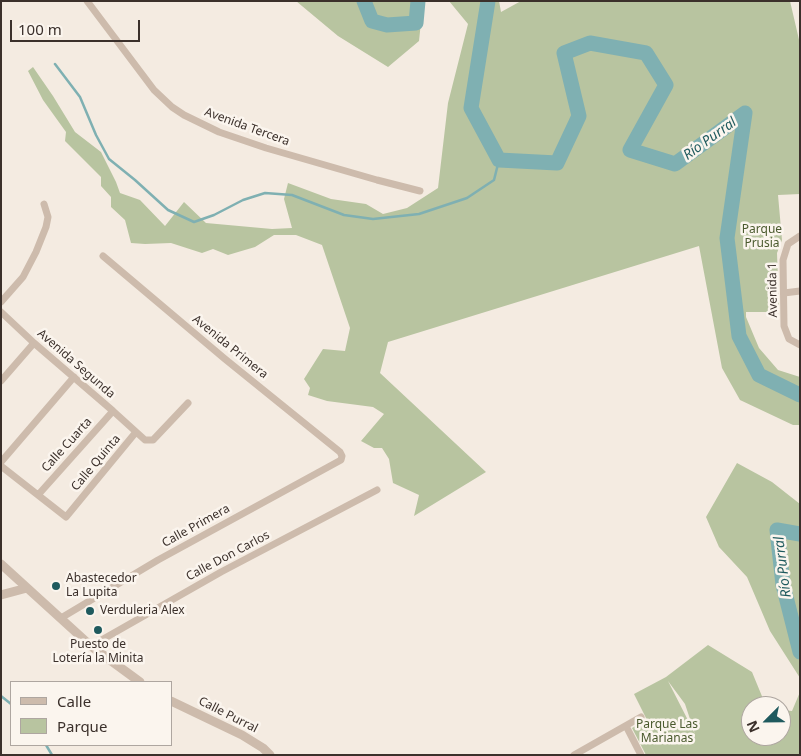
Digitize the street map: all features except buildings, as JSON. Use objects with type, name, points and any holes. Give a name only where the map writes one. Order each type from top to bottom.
[{"type":"street","name":"Avenida Tercera","points":[[87,1],[154,90],[172,108],[184,115],[219,132],[266,148],[420,191]]},
{"type":"street","points":[[1,302],[23,276],[36,252],[48,217],[44,204]]},
{"type":"street","name":"Avenida 1","points":[[800,236],[792,239],[788,244],[784,251],[783,260],[786,333],[788,339],[800,345]]},
{"type":"street","name":"Avenida Primera","points":[[103,256],[224,359],[340,452],[342,456]]},
{"type":"street","points":[[784,293],[800,291]]},
{"type":"street","name":"Avenida Segunda","points":[[1,312],[136,432]]},
{"type":"street","points":[[1,381],[34,343]]},
{"type":"street","points":[[1,462],[74,377]]},
{"type":"street","name":"Calle Quinta","points":[[38,495],[66,517],[136,432],[145,440],[153,440],[188,403]]},
{"type":"street","name":"Calle Cuarta","points":[[38,495],[113,410]]},
{"type":"street","name":"Calle Primera","points":[[61,618],[176,550],[341,460],[342,456]]},
{"type":"street","points":[[1,466],[38,495]]},
{"type":"street","name":"Calle Don Carlos","points":[[92,646],[221,572],[378,490]]},
{"type":"street","points":[[1,564],[92,646],[139,681]]},
{"type":"street","points":[[1,595],[27,588]]},
{"type":"street","name":"Calle Purral","points":[[172,700],[242,735],[263,748],[270,755]]},
{"type":"street","points":[[574,755],[641,717]]},
{"type":"street","points":[[626,726],[641,755]]},
{"type":"green space","points":[[296,1],[425,1],[423,3],[419,41],[388,67],[338,36]]},
{"type":"green space","name":"Parque Prusia","points":[[449,1],[499,1],[501,12],[521,1],[790,1],[800,44],[800,194],[778,195],[782,240],[777,253],[779,312],[746,312],[746,317],[759,348],[778,370],[800,377],[800,425],[793,425],[740,400],[722,368],[699,246],[388,342],[380,373],[486,472],[414,516],[419,495],[393,483],[389,459],[382,448],[374,448],[361,441],[384,414],[373,407],[327,401],[308,395],[310,388],[304,379],[323,349],[345,351],[350,328],[322,245],[296,235],[274,235],[255,247],[228,255],[213,249],[202,253],[171,243],[131,243],[125,220],[111,207],[111,197],[101,186],[101,177],[65,141],[66,132],[43,100],[28,71],[33,67],[75,132],[101,152],[120,193],[140,200],[165,226],[184,202],[206,223],[272,229],[292,228],[284,199],[288,183],[331,199],[366,204],[383,214],[407,208],[438,188],[448,103],[468,24]]},
{"type":"green space","points":[[737,463],[772,482],[800,504],[800,678],[770,631],[747,577],[719,547],[706,517]]},
{"type":"green space","name":"Parque Las Marianas","points":[[708,645],[752,672],[762,696],[741,696],[741,746],[791,746],[791,711],[800,692],[800,755],[646,755],[632,728],[647,720],[634,694],[666,677]],"holes":[[[668,681],[685,704],[695,734]]]},
{"type":"waterway","name":"Río Purral","points":[[364,1],[372,21],[387,25],[416,23],[418,1]]},
{"type":"waterway","name":"Río Purral","points":[[488,1],[471,108],[499,160],[557,163],[579,116],[564,53],[590,43],[646,53],[666,85],[630,150],[675,164],[745,113],[727,238],[739,336],[759,375],[800,395]]},
{"type":"waterway","points":[[55,64],[80,97],[96,135],[109,159],[168,210],[194,222],[214,215],[243,200],[265,193],[292,195],[344,215],[373,219],[419,214],[467,198],[494,180],[499,160]]},
{"type":"waterway","name":"Río Purral","points":[[800,534],[777,530],[783,585],[800,652]]},
{"type":"waterway","points":[[1,696],[10,703]]},
{"type":"waterway","points":[[47,746],[52,755]]},
{"type":"place","name":"Abastecedor La Lupita","points":[[56,586]]},
{"type":"place","name":"Verduleria Alex","points":[[90,611]]},
{"type":"place","name":"Puesto de Lotería la Minita","points":[[98,630]]}]
